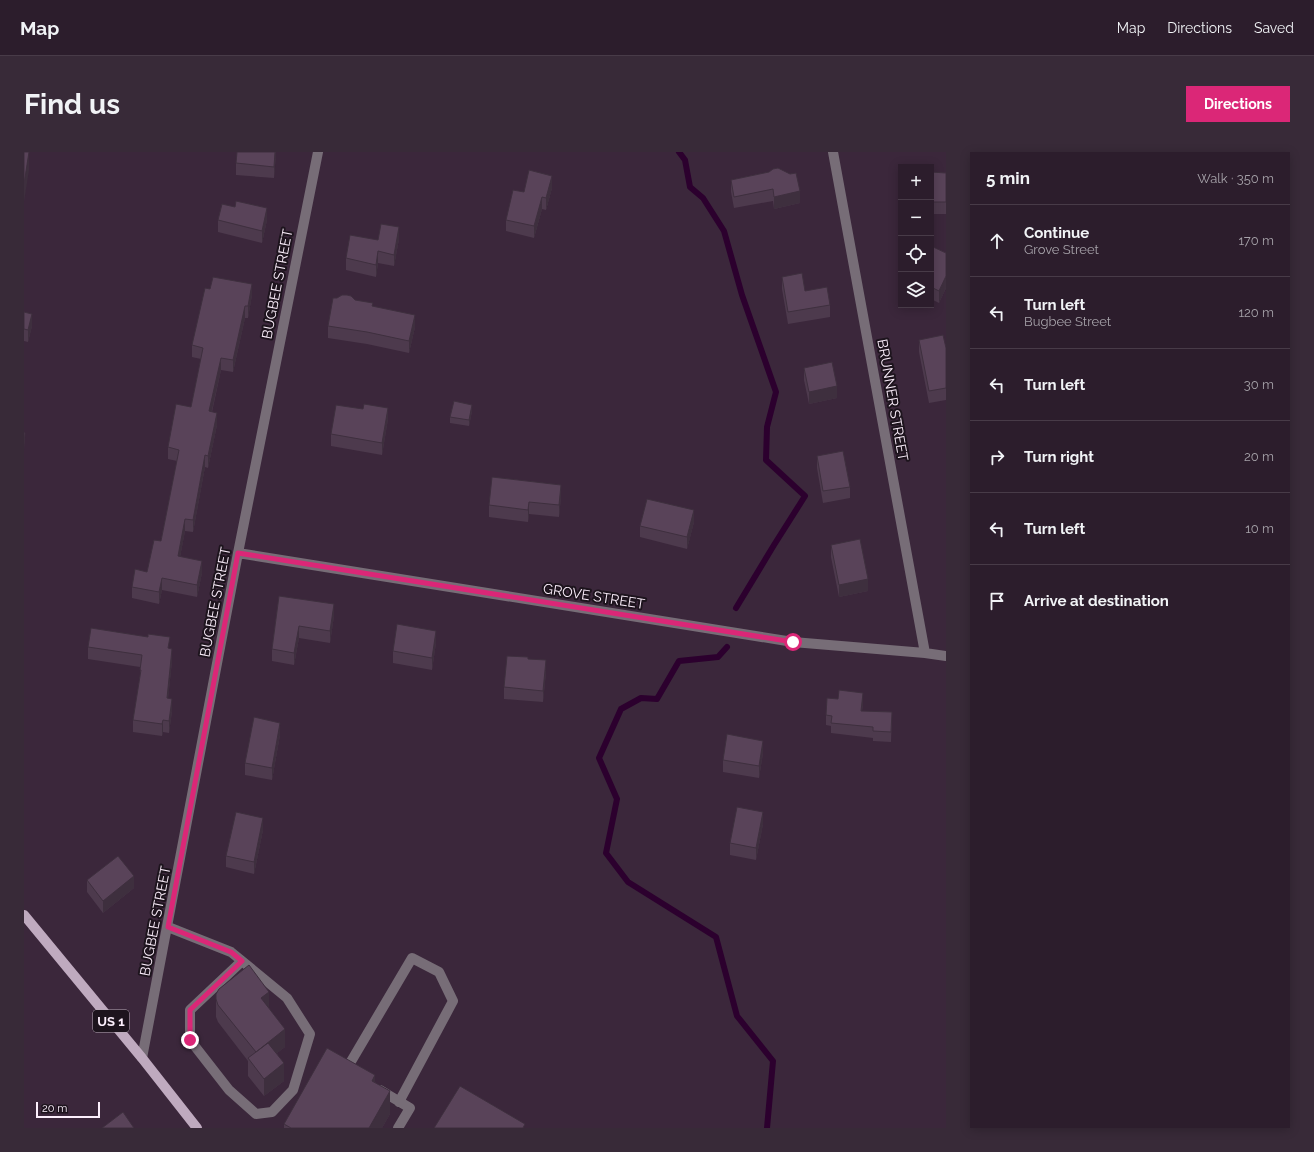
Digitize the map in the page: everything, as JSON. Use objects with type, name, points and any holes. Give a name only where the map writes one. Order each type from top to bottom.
[{"type":"main road","name":"US 1","points":[[24,915],[142,1058],[197,1128]]},
{"type":"street","name":"BUGBEE STREET","points":[[142,1058],[238,553],[318,152]]},
{"type":"street","name":"BRUNNER STREET","points":[[833,152],[925,653]]},
{"type":"street","name":"GROVE STREET","points":[[238,553],[793,642],[946,656]]},
{"type":"street","points":[[168,927],[231,952],[242,961],[287,998],[310,1034],[293,1090],[272,1112],[256,1114],[229,1090],[190,1040],[190,1010],[242,961]]},
{"type":"street","points":[[359,1078],[346,1070],[412,958],[439,972],[453,1001],[399,1102]]},
{"type":"street","points":[[372,1086],[410,1108],[398,1128]]},
{"type":"building","points":[[24,152],[29,152],[24,184]]},
{"type":"building","points":[[237,152],[275,152],[274,167],[236,163]]},
{"type":"building","points":[[778,168],[790,174],[796,173],[800,191],[774,197],[773,189],[734,197],[731,180],[769,172]]},
{"type":"building","points":[[529,170],[552,176],[546,198],[542,197],[534,226],[506,220],[513,190],[524,192]]},
{"type":"building","points":[[934,172],[946,173],[946,202],[934,202]]},
{"type":"building","points":[[236,201],[267,208],[262,231],[218,220],[222,204],[235,207]]},
{"type":"building","points":[[381,224],[399,227],[394,255],[378,251],[376,265],[346,258],[350,235],[378,240]]},
{"type":"building","points":[[934,247],[946,253],[946,276],[939,291],[934,288]]},
{"type":"building","points":[[802,273],[805,291],[827,287],[830,305],[788,312],[782,277]]},
{"type":"building","points":[[213,277],[252,284],[248,306],[245,306],[233,360],[221,358],[209,411],[217,413],[208,456],[205,455],[193,520],[185,519],[178,556],[202,561],[197,585],[162,578],[159,592],[132,587],[135,569],[147,572],[154,540],[161,541],[179,450],[168,447],[176,404],[191,407],[203,348],[192,345],[205,288],[210,289]]},
{"type":"building","points":[[342,295],[351,296],[355,300],[373,303],[372,306],[415,315],[409,341],[367,332],[328,326],[333,298],[337,298]]},
{"type":"building","points":[[24,312],[32,314],[28,330],[24,329]]},
{"type":"building","points":[[943,335],[946,348],[946,388],[929,391],[919,340]]},
{"type":"building","points":[[832,362],[837,386],[809,392],[804,368]]},
{"type":"building","points":[[454,401],[472,405],[469,420],[450,417]]},
{"type":"building","points":[[364,404],[388,408],[382,443],[331,434],[336,405],[363,409]]},
{"type":"building","points":[[843,451],[850,487],[823,491],[817,456]]},
{"type":"building","points":[[492,477],[561,485],[559,505],[529,502],[528,510],[489,505]]},
{"type":"building","points":[[647,499],[694,510],[687,537],[640,526]]},
{"type":"building","points":[[860,539],[868,579],[839,585],[831,545]]},
{"type":"building","points":[[279,596],[334,604],[330,631],[299,626],[294,653],[272,649]]},
{"type":"building","points":[[397,624],[436,631],[432,658],[393,651]]},
{"type":"building","points":[[91,628],[148,637],[148,634],[170,637],[168,648],[172,649],[167,698],[172,699],[169,721],[163,720],[162,724],[133,720],[142,655],[88,647]]},
{"type":"building","points":[[507,656],[546,660],[543,691],[504,687]]},
{"type":"building","points":[[839,690],[863,693],[861,711],[892,712],[891,732],[873,731],[873,727],[831,723],[832,716],[826,715],[827,698],[838,699]]},
{"type":"building","points":[[254,717],[280,723],[272,768],[245,763]]},
{"type":"building","points":[[727,734],[763,741],[759,766],[723,760]]},
{"type":"building","points":[[737,807],[763,812],[756,848],[730,843]]},
{"type":"building","points":[[236,812],[263,818],[254,862],[226,856]]},
{"type":"building","points":[[118,856],[134,876],[103,901],[87,880]]},
{"type":"building","points":[[249,965],[269,992],[261,998],[285,1029],[256,1052],[218,1005],[216,999],[216,994],[219,989]]},
{"type":"building","points":[[268,1043],[284,1063],[264,1079],[248,1058]]},
{"type":"building","points":[[327,1048],[375,1075],[372,1081],[390,1091],[369,1128],[291,1128],[284,1124]]},
{"type":"building","points":[[460,1086],[525,1124],[523,1128],[434,1128]]},
{"type":"building","points":[[123,1112],[134,1128],[102,1128]]},
{"type":"waterway","points":[[679,152],[685,160],[690,187],[703,198],[724,231],[742,295],[776,392],[767,427],[766,460],[805,496],[736,608]]},
{"type":"waterway","points":[[727,647],[718,657],[679,661],[657,699],[641,698],[621,709],[599,758],[617,799],[606,853],[628,882],[716,937],[737,1016],[773,1061],[767,1128]]},
{"type":"route","points":[[190,1040],[190,1010],[242,961],[231,952],[168,927],[238,553],[793,642]]}]
